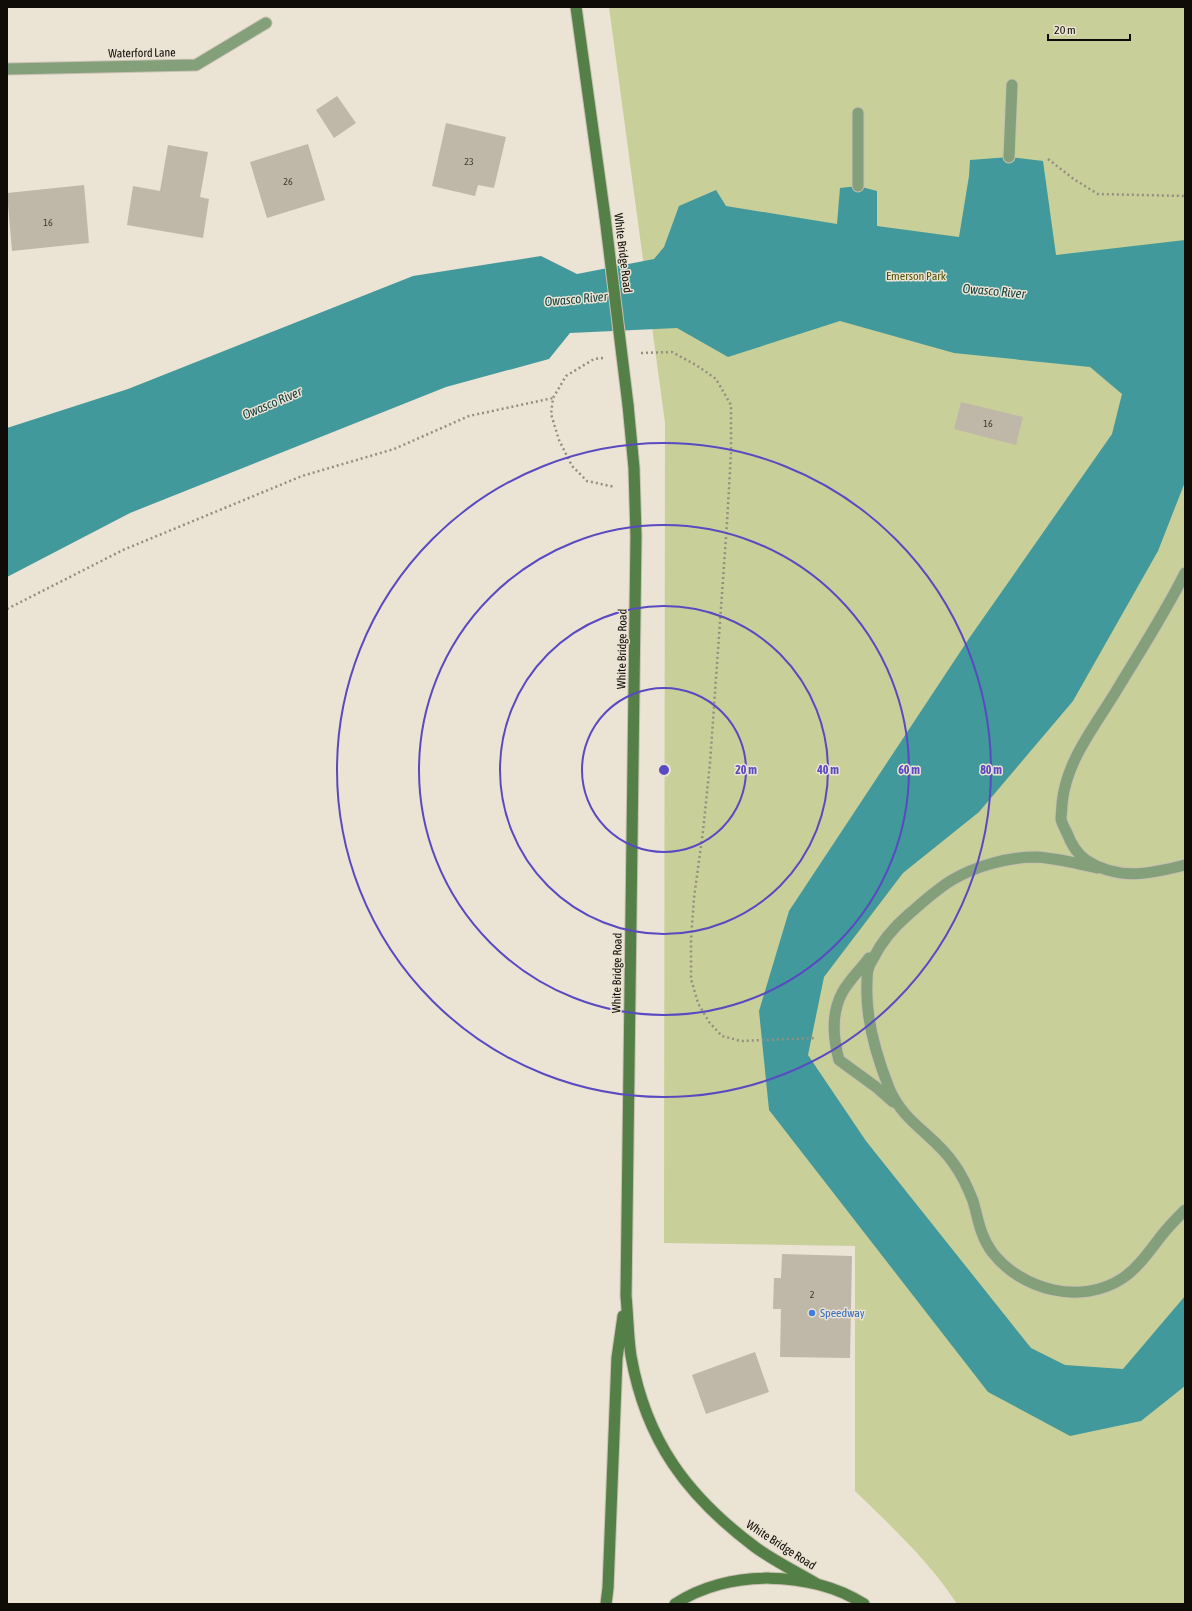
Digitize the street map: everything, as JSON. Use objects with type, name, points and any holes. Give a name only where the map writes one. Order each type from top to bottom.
[{"type":"main road","name":"White Bridge Road","points":[[576,7],[605,217],[628,405],[636,536],[626,1296],[631,1356],[643,1405],[657,1436],[672,1465],[692,1490],[716,1515],[756,1547],[818,1584]]},
{"type":"main road","name":"White Bridge Road","points":[[606,1604],[608,1588],[617,1358],[626,1296]]},
{"type":"main road","points":[[675,1604],[704,1590],[732,1582],[760,1578],[789,1579],[818,1584],[840,1592],[864,1604]]},
{"type":"street","name":"Waterford Lane","points":[[7,69],[196,65],[266,23]]},
{"type":"street","points":[[1009,157],[1012,85]]},
{"type":"street","points":[[858,113],[858,186]]},
{"type":"street","points":[[1098,868],[1080,856],[1070,844],[1061,819],[1063,796],[1070,770],[1079,750],[1170,602],[1185,573]]},
{"type":"street","points":[[1185,865],[1158,872],[1140,874],[1118,873],[1066,861],[1036,857],[981,866],[951,880],[927,898],[896,926],[842,993],[834,1019],[834,1038],[838,1060],[876,1087],[900,1108],[920,1130],[940,1147],[954,1162],[965,1181],[973,1202],[978,1226],[991,1251],[1019,1276],[1036,1286],[1060,1291],[1083,1292],[1102,1288],[1122,1279],[1136,1267],[1162,1234],[1185,1210]]},
{"type":"street","points":[[881,944],[868,969],[866,995],[869,1024],[890,1090],[900,1108]]},
{"type":"path","points":[[1048,160],[1075,180],[1098,194],[1185,196]]},
{"type":"path","points":[[640,354],[672,352],[716,379],[731,405],[732,453],[710,763],[690,940],[692,980],[698,1003],[709,1022],[722,1036],[741,1041],[834,1038]]},
{"type":"path","points":[[610,357],[594,359],[566,376],[553,398],[551,414],[560,440],[572,466],[587,482],[634,491]]},
{"type":"path","points":[[7,609],[123,550],[302,476],[394,449],[469,416],[553,398]]},
{"type":"green space","name":"Emerson Park","points":[[609,7],[1185,7],[1185,1604],[957,1604],[922,1559],[855,1491],[855,1246],[664,1243],[665,423]]},
{"type":"water","name":"Owasco River","points":[[1009,157],[1043,161],[1056,255],[1185,240],[1185,482],[1158,551],[1073,701],[979,812],[903,873],[824,977],[808,1055],[866,1141],[1031,1348],[1065,1365],[1123,1369],[1185,1296],[1185,1386],[1141,1421],[1070,1436],[988,1392],[769,1110],[759,1011],[789,911],[970,637],[1112,434],[1122,394],[1090,367],[954,353],[840,321],[728,357],[677,328],[570,333],[549,359],[446,387],[130,513],[7,577],[7,428],[128,389],[413,276],[541,256],[577,274],[654,259],[664,247],[679,206],[716,190],[726,206],[837,224],[840,188],[858,186],[877,191],[877,226],[959,237],[969,176],[970,160]]},
{"type":"building","points":[[337,96],[356,123],[334,138],[316,110]]},
{"type":"building","points":[[446,123],[506,137],[494,188],[478,185],[475,196],[432,186]]},
{"type":"building","points":[[308,144],[325,200],[267,218],[250,162]]},
{"type":"building","points":[[168,145],[208,152],[200,197],[209,199],[203,238],[127,225],[133,186],[160,191]]},
{"type":"building","points":[[84,185],[89,243],[12,251],[7,193]]},
{"type":"building","points":[[961,402],[1023,417],[1016,445],[954,429]]},
{"type":"building","points":[[782,1254],[852,1256],[850,1358],[780,1357],[781,1309],[773,1309],[774,1278],[781,1278]]},
{"type":"building","points":[[755,1352],[769,1392],[706,1414],[692,1375]]},
{"type":"place","name":"Speedway","points":[[812,1313]]}]
